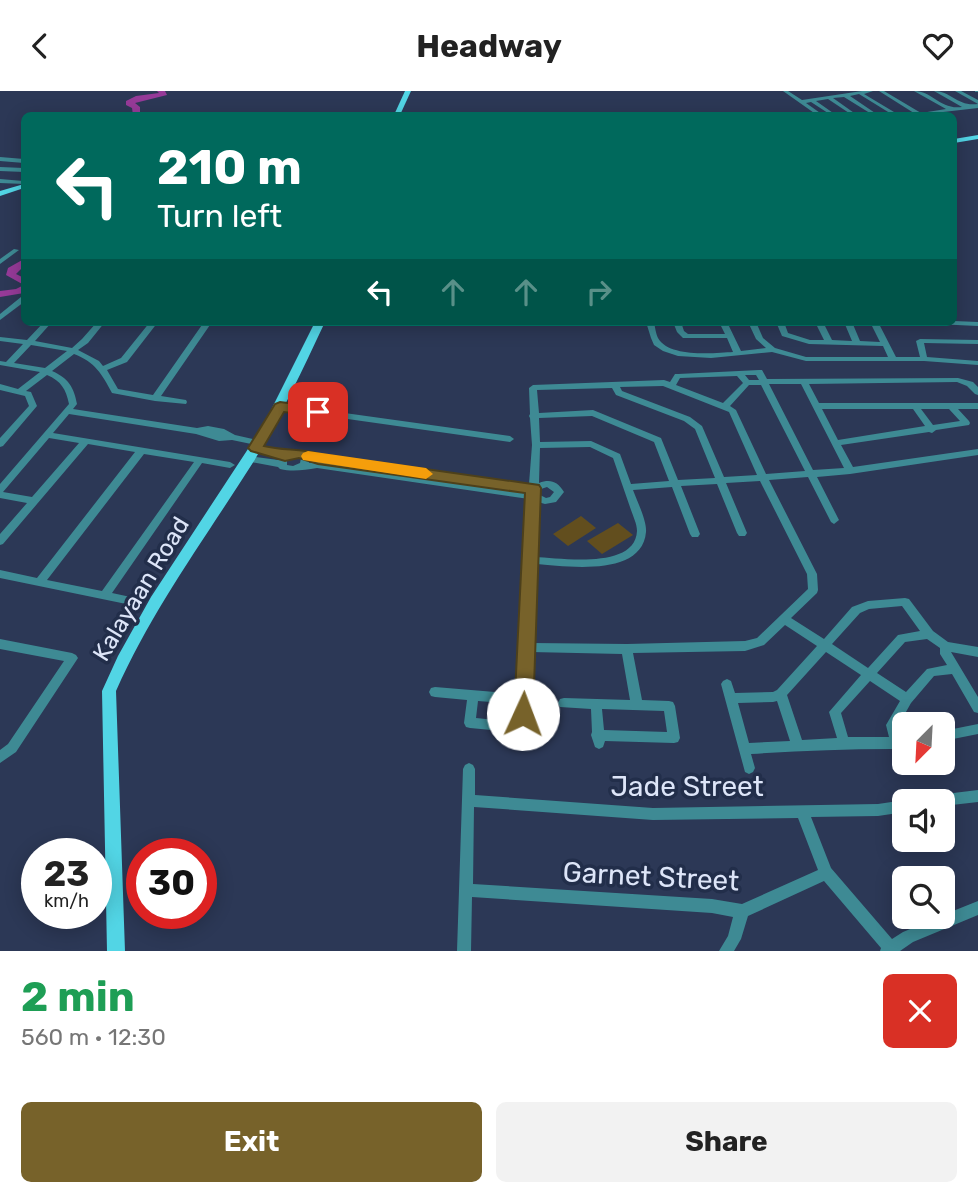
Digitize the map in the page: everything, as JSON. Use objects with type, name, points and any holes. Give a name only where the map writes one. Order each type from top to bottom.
[{"type":"main road","points":[[398,112],[408,91]]},
{"type":"main road","points":[[405,112],[415,91]]},
{"type":"main road","points":[[957,140],[978,137]]},
{"type":"main road","points":[[0,192],[21,185]]},
{"type":"main road","name":"Kalayaan Road","points":[[116,951],[109,691],[118,668],[151,610],[280,407],[318,326]]},
{"type":"street","points":[[785,91],[816,112]]},
{"type":"street","points":[[801,102],[871,91]]},
{"type":"street","points":[[881,91],[915,112]]},
{"type":"street","points":[[916,91],[952,110]]},
{"type":"street","points":[[936,91],[968,108]]},
{"type":"street","points":[[957,91],[978,104]]},
{"type":"street","points":[[860,93],[891,112]]},
{"type":"street","points":[[845,95],[871,112]]},
{"type":"street","points":[[829,98],[850,112]]},
{"type":"street","points":[[813,101],[830,112]]},
{"type":"street","points":[[926,103],[936,102]]},
{"type":"street","points":[[939,112],[978,104]]},
{"type":"street","points":[[906,106],[916,105]]},
{"type":"street","points":[[0,159],[21,160]]},
{"type":"street","points":[[0,169],[21,170]]},
{"type":"street","points":[[0,181],[21,184]]},
{"type":"street","points":[[2,259],[16,250]]},
{"type":"street","points":[[0,318],[21,301]]},
{"type":"street","points":[[0,304],[11,308]]},
{"type":"street","points":[[957,323],[978,324]]},
{"type":"street","points":[[961,323],[975,341]]},
{"type":"street","points":[[4,364],[44,326]]},
{"type":"street","points":[[21,391],[74,349],[97,326]]},
{"type":"street","points":[[105,368],[124,360],[151,326]]},
{"type":"street","points":[[155,398],[205,326]]},
{"type":"street","points":[[651,326],[657,342],[674,354],[772,350],[806,359],[924,359],[978,363]]},
{"type":"street","points":[[679,326],[686,336],[727,336]]},
{"type":"street","points":[[724,326],[738,353]]},
{"type":"street","points":[[754,326],[760,338],[772,350]]},
{"type":"street","points":[[782,326],[785,334],[799,340],[884,344]]},
{"type":"street","points":[[821,326],[829,342]]},
{"type":"street","points":[[850,326],[857,343]]},
{"type":"street","points":[[876,326],[894,360]]},
{"type":"street","points":[[0,338],[74,349],[105,368],[115,391],[183,402]]},
{"type":"street","points":[[924,359],[920,341],[975,341]]},
{"type":"street","points":[[4,364],[46,371],[62,378],[69,385],[73,404],[69,411],[0,493],[35,501]]},
{"type":"street","points":[[672,385],[678,376],[759,372],[834,520]]},
{"type":"street","points":[[739,373],[747,383]]},
{"type":"street","points":[[726,405],[747,383],[764,382],[958,380],[970,384],[978,392]]},
{"type":"street","points":[[803,381],[850,471]]},
{"type":"street","points":[[473,696],[470,723],[522,728],[524,700],[525,647],[529,560],[536,445],[533,389],[672,385],[726,405],[736,414],[763,478],[812,574],[813,590],[786,620],[760,642],[745,646],[627,649],[525,647]]},
{"type":"street","points":[[615,386],[619,393],[695,423],[742,533]]},
{"type":"street","points":[[0,387],[28,394],[33,406],[0,444]]},
{"type":"street","points":[[817,406],[978,406]]},
{"type":"street","points":[[915,406],[932,430]]},
{"type":"street","points":[[836,443],[966,423],[951,406]]},
{"type":"street","points":[[280,407],[510,439]]},
{"type":"street","points":[[69,411],[197,431],[219,438],[232,437],[254,450],[283,460],[290,469],[317,465],[533,492]]},
{"type":"street","points":[[533,416],[593,413],[651,436],[661,444],[695,534]]},
{"type":"street","points":[[0,430],[12,432]]},
{"type":"street","points":[[49,435],[230,465]]},
{"type":"street","points":[[0,541],[86,441]]},
{"type":"street","points":[[529,560],[608,562],[621,559],[642,540],[642,529],[621,461],[611,452],[582,443],[536,445]]},
{"type":"street","points":[[39,582],[142,450]]},
{"type":"street","points":[[283,460],[296,452],[306,456],[533,492]]},
{"type":"street","points":[[629,487],[850,471],[978,452]]},
{"type":"street","points":[[302,467],[307,460],[306,456]]},
{"type":"street","points":[[105,595],[200,460]]},
{"type":"street","points":[[0,575],[136,602]]},
{"type":"street","points":[[731,698],[773,697],[781,694],[856,610],[868,605],[905,602],[929,634],[946,646],[978,652]]},
{"type":"street","points":[[786,620],[907,699]]},
{"type":"street","points":[[844,743],[835,712],[902,638],[929,634]]},
{"type":"street","points":[[0,757],[12,748],[72,658],[1,646]]},
{"type":"street","points":[[946,646],[946,654],[978,708]]},
{"type":"street","points":[[627,649],[637,705]]},
{"type":"street","points":[[900,712],[907,699],[931,672],[955,669]]},
{"type":"street","points":[[727,684],[749,768]]},
{"type":"street","points":[[435,692],[524,700]]},
{"type":"street","points":[[781,694],[798,747]]},
{"type":"street","points":[[564,703],[669,706],[674,738],[598,739],[596,704]]},
{"type":"street","points":[[956,733],[978,729]]},
{"type":"street","points":[[744,749],[844,743],[892,744]]},
{"type":"street","points":[[464,951],[470,769]]},
{"type":"street","points":[[955,799],[978,796]]},
{"type":"street","name":"Jade Street","points":[[469,801],[653,814],[892,808]]},
{"type":"street","points":[[802,811],[826,873],[890,950],[908,937],[978,908]]},
{"type":"street","name":"Garnet Street","points":[[467,890],[712,906],[742,911],[826,873]]},
{"type":"street","points":[[726,951],[734,939],[742,911]]},
{"type":"shaded area","points":[[581,516],[596,528],[568,546],[553,534]]},
{"type":"shaded area","points":[[618,523],[633,535],[602,554],[587,541]]},
{"type":"waterway","points":[[136,112],[136,107],[129,103],[139,98],[163,95],[161,91]]},
{"type":"waterway","points":[[21,264],[12,270],[11,275],[21,280]]},
{"type":"waterway","points":[[0,294],[21,290]]},
{"type":"slow traffic","points":[[308,456],[426,474]]},
{"type":"route","points":[[318,412],[280,407],[256,448],[285,456],[300,453],[318,459],[533,488],[523,714]]}]
